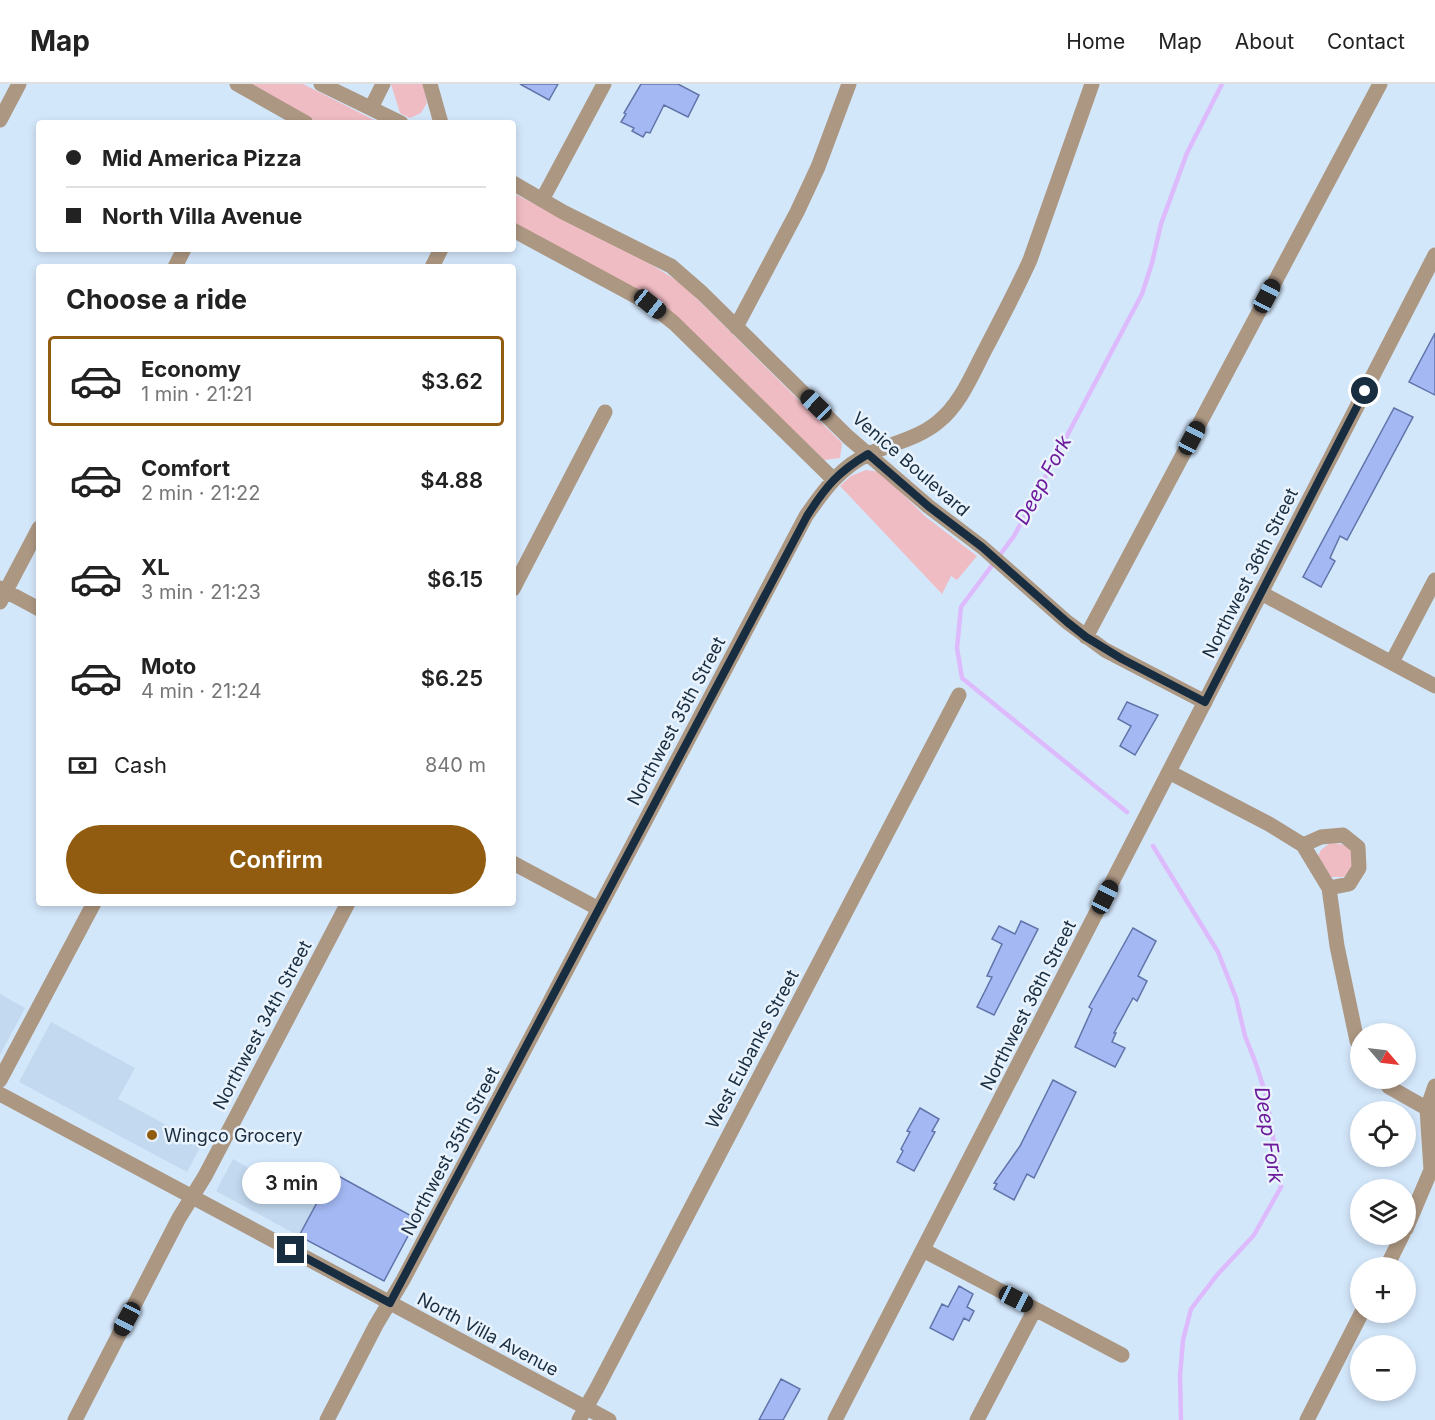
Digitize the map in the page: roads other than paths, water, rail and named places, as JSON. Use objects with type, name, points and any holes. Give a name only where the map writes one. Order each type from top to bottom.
[{"type":"street","points":[[0,120],[19,84]]},
{"type":"street","points":[[237,84],[301,120]]},
{"type":"street","points":[[321,84],[395,120]]},
{"type":"street","points":[[371,108],[383,84]]},
{"type":"street","points":[[430,84],[440,120]]},
{"type":"street","points":[[542,200],[604,84]]},
{"type":"street","points":[[736,327],[797,212],[818,167],[849,84]]},
{"type":"street","name":"Northwest 35th Street","points":[[327,1420],[807,516],[833,478],[849,465],[868,454],[924,431],[945,416],[960,397],[1030,260],[1092,84]]},
{"type":"street","points":[[1086,637],[1380,84]]},
{"type":"street","name":"Venice Boulevard","points":[[516,185],[671,266],[702,293],[868,454],[928,506],[982,547],[1086,637],[1122,659],[1205,702]]},
{"type":"street","points":[[516,232],[650,304],[674,323],[833,478]]},
{"type":"street","name":"Northwest 36th Street","points":[[835,1420],[1435,255]]},
{"type":"street","points":[[516,583],[605,412]]},
{"type":"street","points":[[36,533],[2,594],[36,608]]},
{"type":"street","points":[[1392,662],[1435,580]]},
{"type":"street","points":[[1261,593],[1435,686]]},
{"type":"street","name":"West Eubanks Street","points":[[582,1414],[959,695]]},
{"type":"street","points":[[1169,772],[1269,824],[1303,845],[1329,888],[1337,946],[1353,1023]]},
{"type":"street","points":[[1303,845],[1321,837],[1343,835],[1358,847],[1359,868],[1349,884],[1329,888]]},
{"type":"street","points":[[516,865],[599,909]]},
{"type":"street","points":[[0,1080],[92,906]]},
{"type":"street","name":"Northwest 34th Street","points":[[75,1420],[179,1218],[346,906]]},
{"type":"street","points":[[1416,1205],[1431,1170],[1431,1111],[1435,1086]]},
{"type":"street","points":[[1392,1089],[1431,1111]]},
{"type":"street","name":"North Villa Avenue","points":[[0,1094],[390,1303],[582,1414],[609,1420]]},
{"type":"street","points":[[923,1250],[1122,1355]]},
{"type":"street","points":[[977,1420],[1035,1308]]},
{"type":"street","points":[[1307,1420],[1356,1323]]},
{"type":"waterway","name":"Deep Fork","points":[[1127,812],[962,678],[957,648],[961,607],[1014,536],[1142,294],[1161,224],[1187,153],[1222,84]]},
{"type":"waterway","name":"Deep Fork","points":[[1153,846],[1218,952],[1236,998],[1245,1036],[1267,1099],[1281,1187],[1254,1235],[1217,1275],[1191,1309],[1183,1340],[1180,1376],[1181,1420]]},
{"type":"place","name":"Wingco Grocery","points":[[152,1135]]}]
